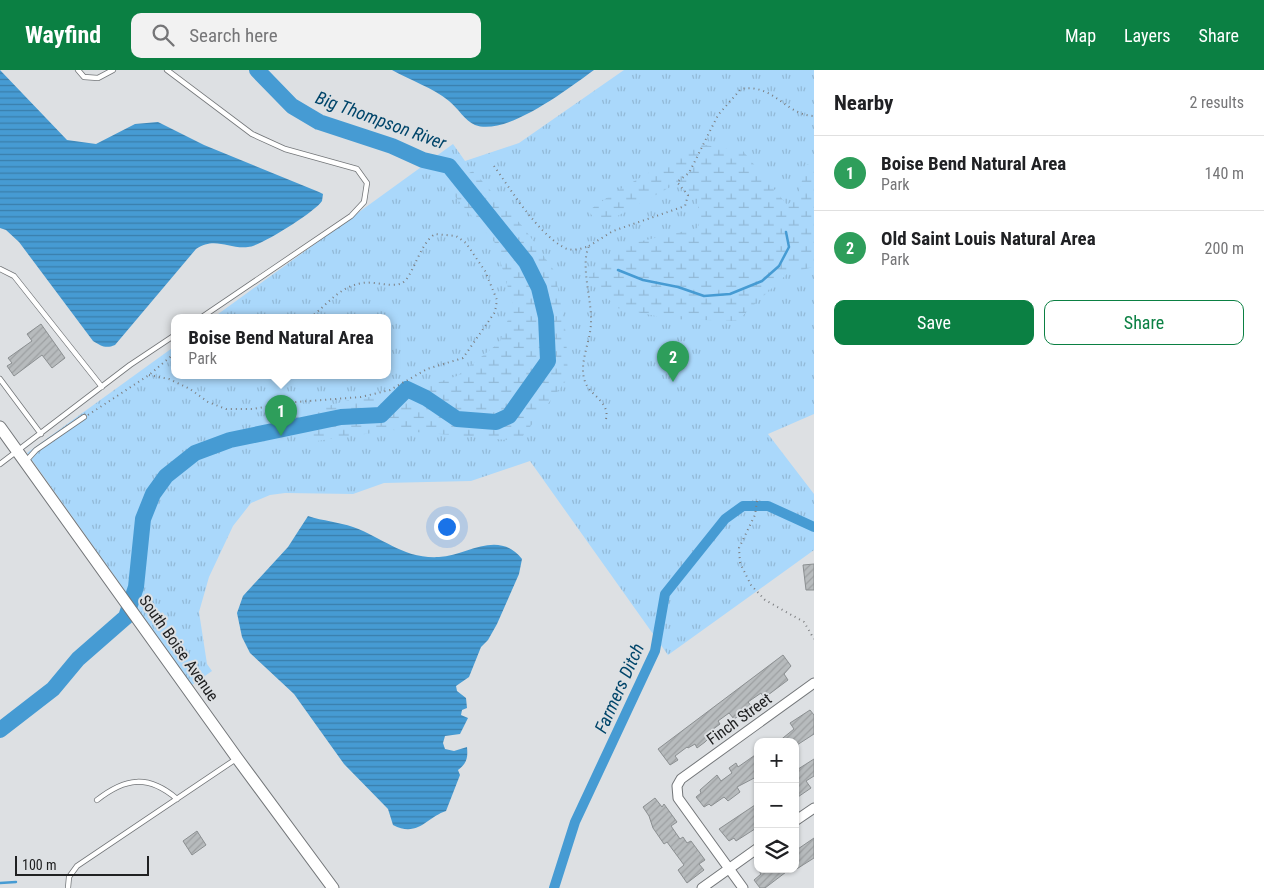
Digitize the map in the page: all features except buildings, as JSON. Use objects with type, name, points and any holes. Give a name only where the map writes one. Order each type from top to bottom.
[{"type":"main road","name":"South Boise Avenue","points":[[0,427],[121,593],[236,758],[333,888]]},
{"type":"street","name":"Finch Street","points":[[729,868],[678,798],[677,786],[681,779],[814,683]]},
{"type":"street","points":[[799,818],[814,808]]},
{"type":"street","points":[[702,888],[754,851]]},
{"type":"street","points":[[729,868],[743,888]]},
{"type":"lane","points":[[78,70],[84,77],[98,78],[113,70]]},
{"type":"lane","points":[[167,70],[252,134],[285,149],[357,169],[367,183],[364,202],[351,216],[206,314]]},
{"type":"lane","points":[[0,269],[14,276],[102,387]]},
{"type":"lane","points":[[0,464],[171,338]]},
{"type":"lane","points":[[0,379],[41,434]]},
{"type":"lane","points":[[26,462],[36,450],[84,417]]},
{"type":"lane","points":[[68,888],[69,877],[77,866],[236,758]]},
{"type":"lane","points":[[97,800],[114,787],[126,782],[154,784],[165,789],[177,799]]},
{"type":"path","points":[[494,166],[536,222],[563,247],[570,249],[589,246],[613,231],[684,206],[688,195],[677,182],[689,173],[718,115],[741,89],[764,90],[796,111],[814,116]]},
{"type":"path","points":[[149,375],[169,380],[190,389],[208,402],[226,409],[252,409],[296,402],[361,397],[390,390],[427,370],[463,358],[496,312],[497,300],[485,271],[466,243],[456,236],[435,234],[423,245],[407,279],[400,284],[362,283],[343,289],[314,314]]},
{"type":"path","points":[[589,246],[586,253],[586,264],[591,326],[583,372],[585,383],[607,411],[606,419]]},
{"type":"path","points":[[84,417],[149,375],[171,356]]},
{"type":"path","points":[[757,501],[757,508],[738,548],[744,574],[765,600],[804,622],[814,639]]},
{"type":"green space","points":[[624,70],[814,70],[814,414],[768,434],[814,494],[814,550],[668,655],[530,461],[471,481],[384,483],[353,494],[285,493],[270,495],[251,503],[233,526],[209,577],[199,612],[207,664],[212,671],[192,685],[27,453],[171,349],[171,379],[391,379],[391,314],[218,314],[453,144],[465,161],[519,143]]},
{"type":"green space","points":[[699,144],[743,151],[787,205],[797,197],[807,164],[814,167],[814,267],[788,273],[737,321],[670,319],[617,308],[588,277],[629,244],[698,228],[698,196],[674,185],[601,225],[588,211],[617,191]]},
{"type":"green space","points":[[473,171],[524,228],[555,272],[566,334],[568,378],[519,441],[393,430],[310,442],[288,418],[352,399],[405,393],[457,376],[500,342],[513,305],[495,243],[445,185]]},
{"type":"shaded area","points":[[0,70],[67,140],[96,144],[135,124],[158,122],[204,145],[319,192],[323,194],[322,201],[299,220],[255,245],[241,247],[209,243],[196,249],[115,345],[109,347],[101,346],[93,341],[19,242],[6,230],[0,228]]},
{"type":"shaded area","points":[[392,70],[594,70],[537,109],[520,118],[488,127],[471,123],[443,96]]},
{"type":"shaded area","points":[[308,516],[353,527],[415,555],[439,557],[493,545],[513,550],[522,559],[519,574],[497,624],[488,640],[481,647],[469,677],[456,686],[457,691],[466,698],[467,708],[462,710],[461,715],[468,718],[460,734],[445,736],[443,743],[445,749],[454,751],[467,747],[467,754],[466,760],[458,770],[460,775],[446,811],[416,828],[409,829],[393,825],[388,809],[344,764],[294,694],[250,653],[242,637],[237,613],[243,596],[288,547]]},
{"type":"waterway","name":"Big Thompson River","points":[[0,730],[53,689],[78,659],[126,617],[136,587],[143,519],[153,494],[166,476],[195,453],[230,440],[341,417],[381,415],[407,389],[426,398],[457,419],[496,422],[509,416],[548,361],[546,317],[539,288],[526,262],[449,166],[423,160],[392,146],[319,122],[292,106],[257,70]]},
{"type":"waterway","points":[[618,270],[643,280],[678,287],[704,296],[730,294],[762,281],[779,266],[789,247],[786,232]]},
{"type":"waterway","name":"Farmers Ditch","points":[[554,888],[575,822],[655,651],[665,594],[725,519],[743,506],[768,506],[814,527]]},
{"type":"waterway","points":[[0,883],[16,882]]},
{"type":"place","name":"Old Saint Louis Natural Area","points":[[673,382]]},
{"type":"place","name":"Boise Bend Natural Area","points":[[281,436]]}]
